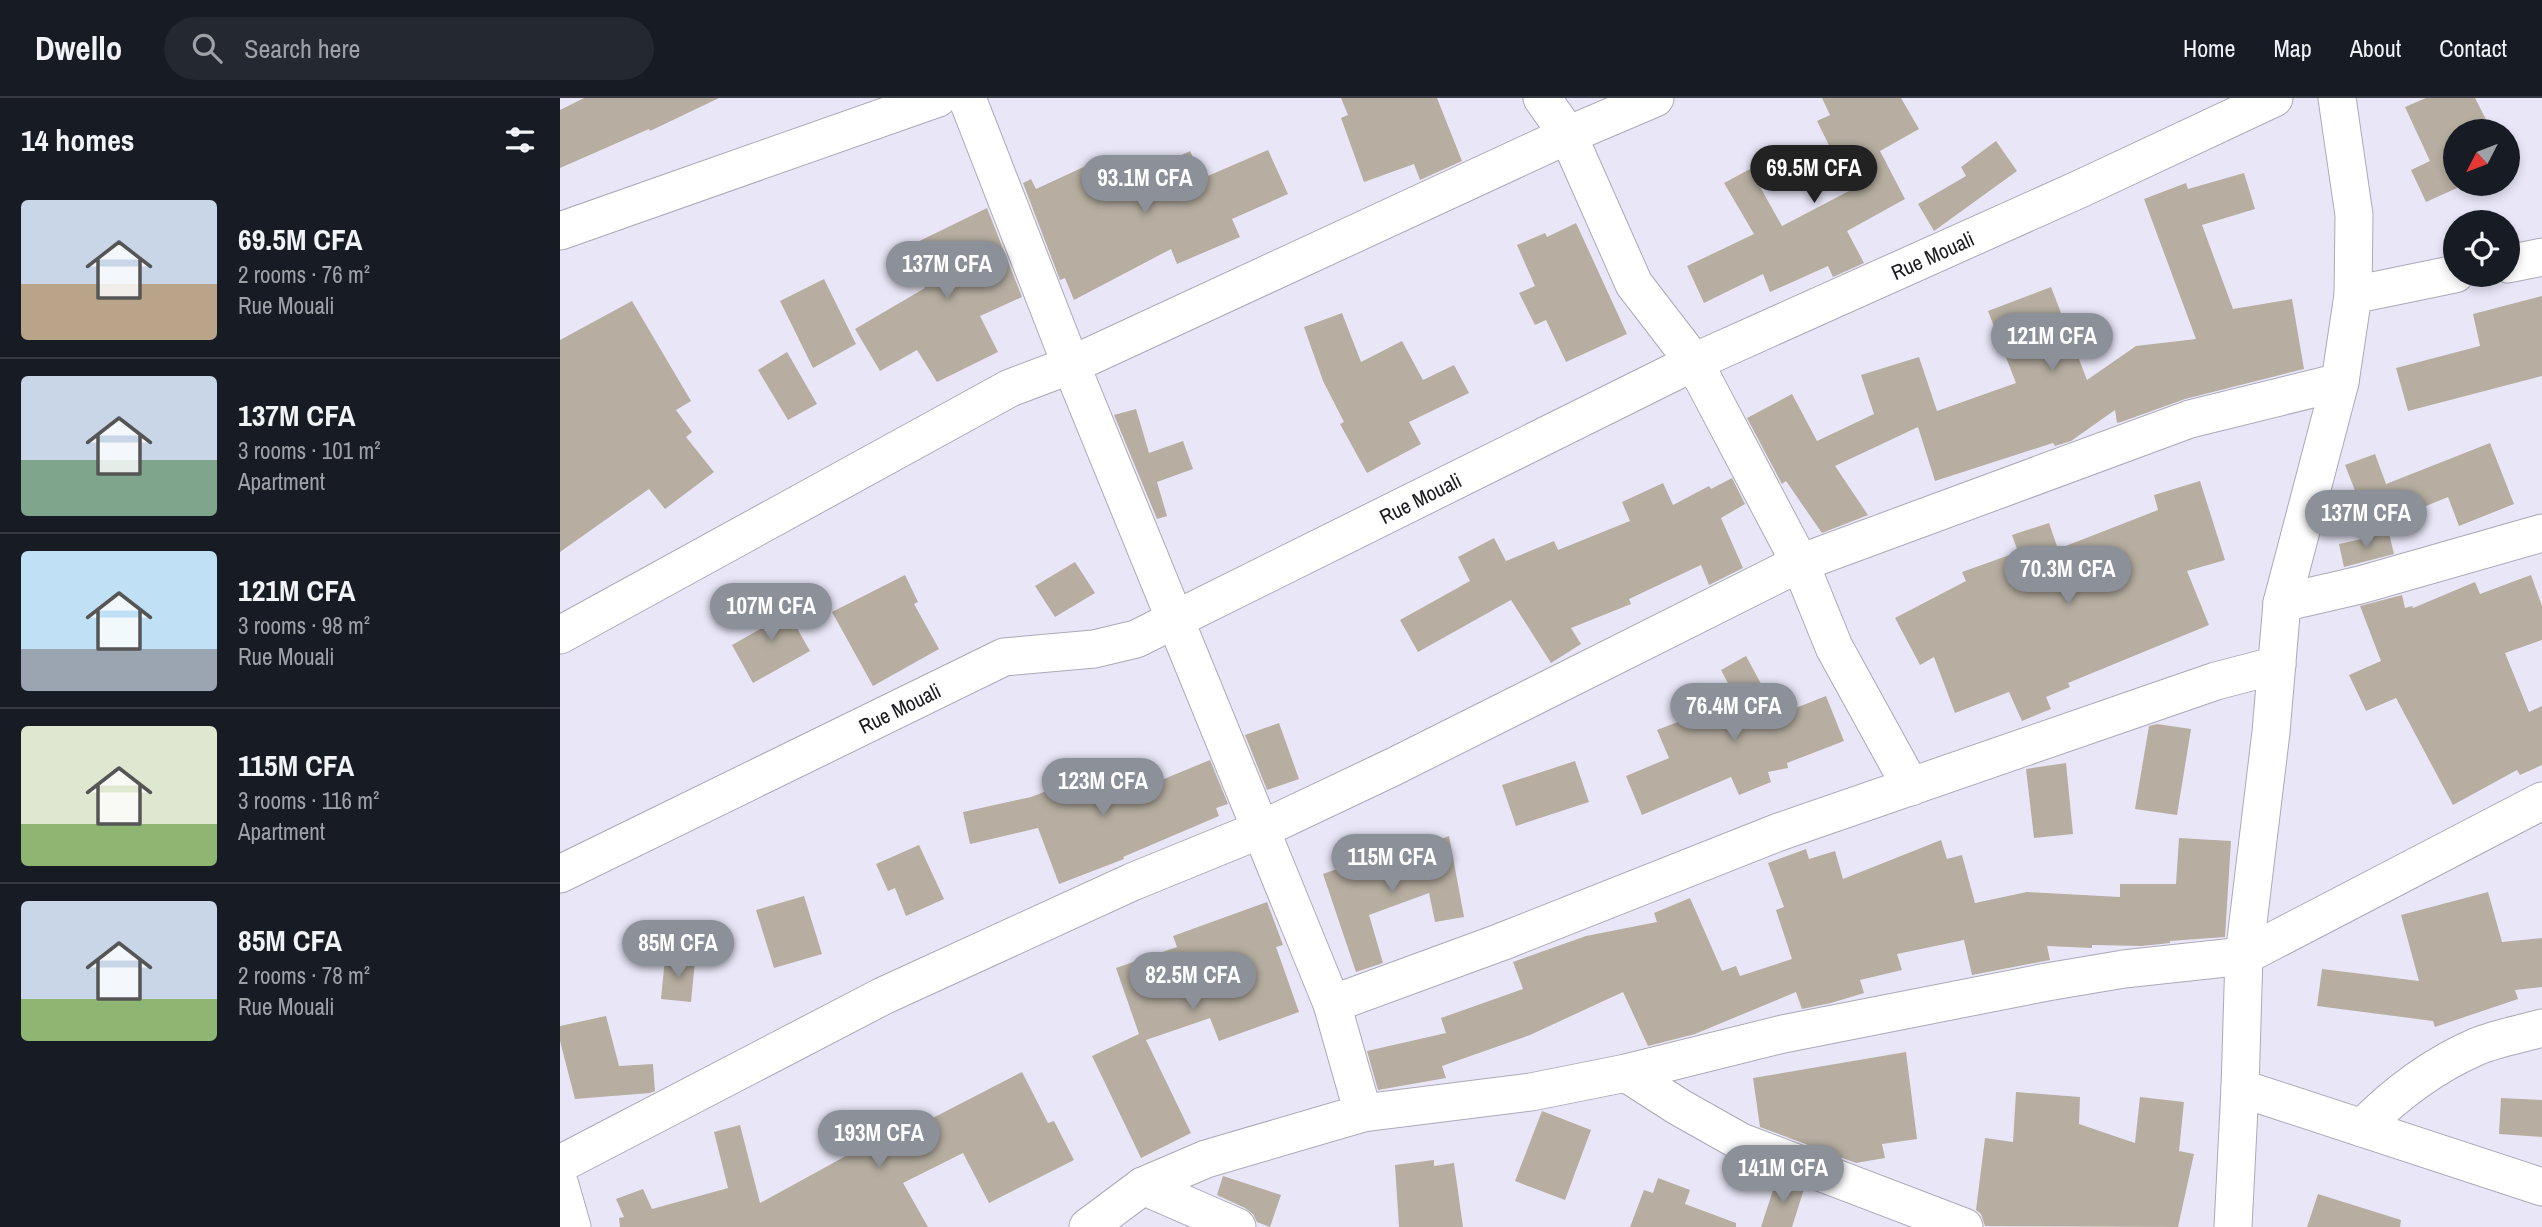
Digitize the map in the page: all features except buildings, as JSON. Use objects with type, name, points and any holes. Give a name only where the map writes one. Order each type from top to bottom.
[{"type":"street","points":[[560,232],[938,98]]},
{"type":"street","points":[[967,98],[1071,365],[1332,1004],[1363,1113]]},
{"type":"street","points":[[1542,98],[1568,135],[1634,284],[1695,362],[1800,563],[1834,647],[1911,787]]},
{"type":"street","points":[[560,635],[1010,388],[1071,365],[1568,135],[1655,98]]},
{"type":"street","name":"Rue Mouali","points":[[560,874],[1004,657],[1111,646],[1136,639],[1695,362],[2082,188],[2274,98]]},
{"type":"street","points":[[2233,1227],[2241,1088],[2244,956],[2282,604],[2340,382],[2353,295],[2354,215],[2337,98]]},
{"type":"street","points":[[2520,262],[2542,257]]},
{"type":"street","points":[[2353,295],[2443,276]]},
{"type":"street","points":[[560,1164],[883,996],[1132,881],[1262,829],[1393,767],[1800,563],[2190,419],[2340,382]]},
{"type":"street","points":[[2282,604],[2360,585],[2542,533]]},
{"type":"street","points":[[1332,1004],[1501,942],[1779,832],[2216,681],[2277,665]]},
{"type":"street","points":[[1088,1227],[1143,1186],[1206,1158],[1363,1113],[1531,1092],[1626,1073],[1783,1034],[2047,982],[2124,969],[2244,956],[2542,801]]},
{"type":"street","points":[[2362,1128],[2383,1106],[2417,1080],[2479,1046],[2542,1028]]},
{"type":"street","points":[[1626,1073],[1741,1142],[1964,1227]]},
{"type":"street","points":[[2241,1088],[2542,1187]]},
{"type":"street","points":[[560,1185],[572,1227]]},
{"type":"street","points":[[1143,1186],[1237,1227]]}]
